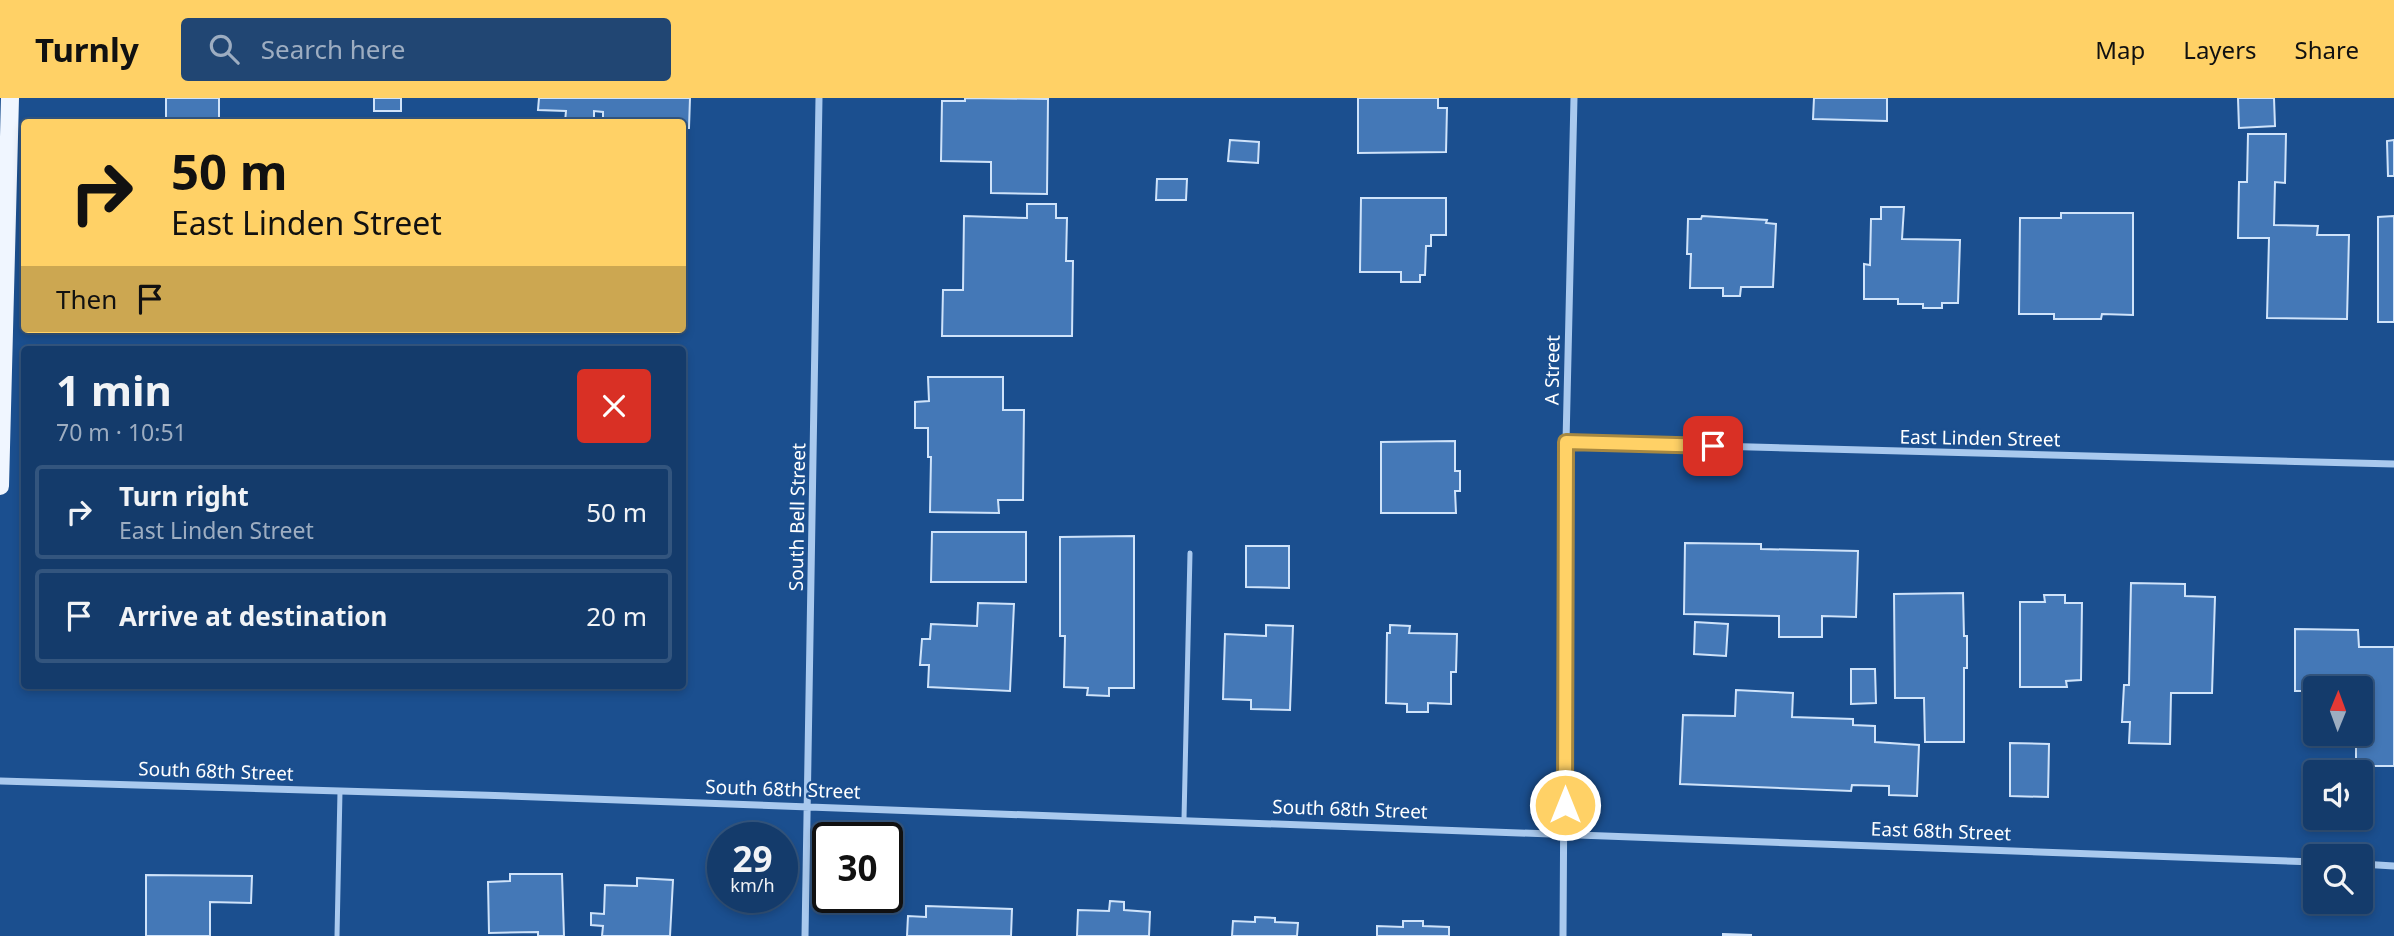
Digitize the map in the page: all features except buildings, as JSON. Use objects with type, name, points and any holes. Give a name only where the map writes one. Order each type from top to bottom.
[{"type":"main road","points":[[0,486],[4,215],[10,98]]},
{"type":"street","name":"South Bell Street","points":[[805,936],[819,98]]},
{"type":"street","name":"A Street","points":[[1563,936],[1566,442],[1574,98]]},
{"type":"street","name":"East Linden Street","points":[[1566,442],[2394,464]]},
{"type":"street","name":"South 68th Street","points":[[0,781],[809,805],[1565,832]]},
{"type":"street","name":"East 68th Street","points":[[1565,832],[2303,862]]},
{"type":"street","points":[[2373,865],[2394,866]]},
{"type":"lane","points":[[1184,819],[1189,553]]},
{"type":"lane","points":[[337,936],[340,791]]},
{"type":"route","points":[[1565,805],[1566,442],[1713,446]]}]
